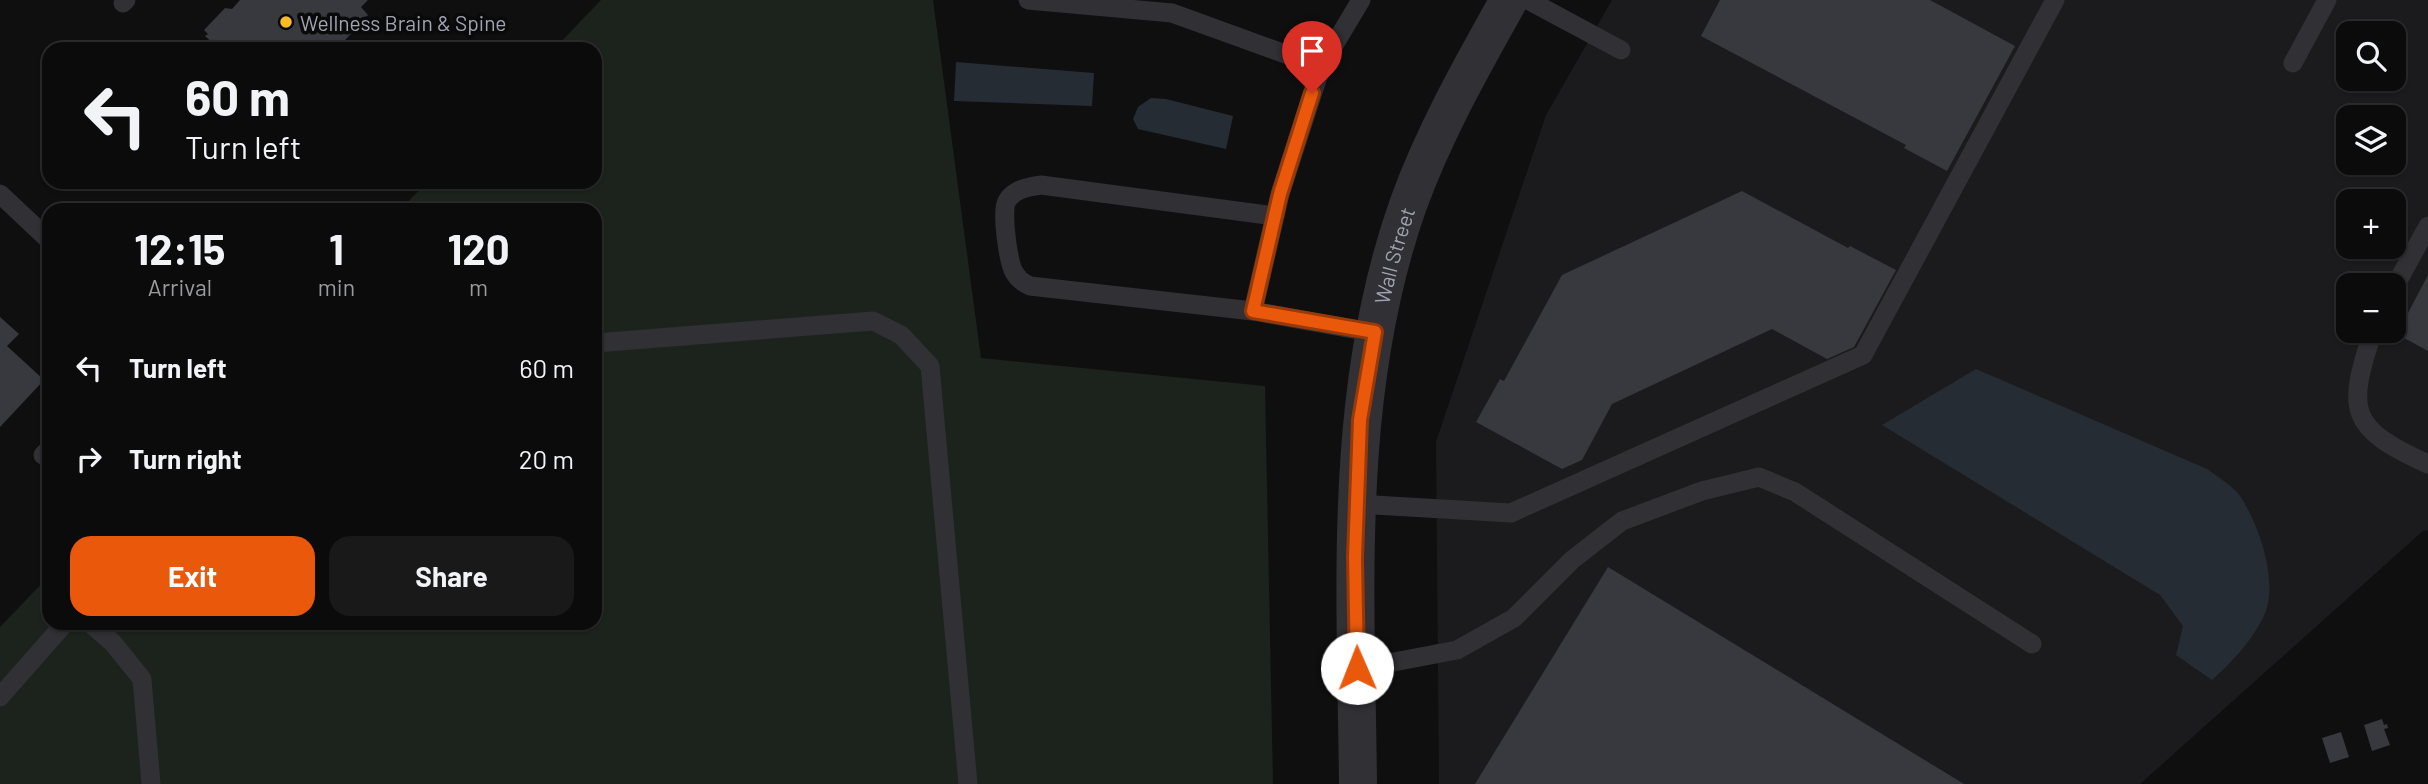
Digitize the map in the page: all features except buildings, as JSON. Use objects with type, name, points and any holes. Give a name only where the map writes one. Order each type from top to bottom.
[{"type":"street","name":"Wall Street","points":[[1359,784],[1357,504],[1360,420],[1375,332],[1408,205],[1455,97],[1509,0]]},
{"type":"lane","points":[[1028,0],[1172,13],[1321,67]]},
{"type":"lane","points":[[1253,311],[1275,216],[1321,67],[1361,0]]},
{"type":"lane","points":[[1528,0],[1621,50]]},
{"type":"lane","points":[[1357,504],[1511,513],[1863,355],[2055,0]]},
{"type":"lane","points":[[2293,63],[2327,0]]},
{"type":"lane","points":[[1275,216],[1041,185],[1024,187],[1009,197],[1003,208],[1012,269],[1020,281],[1030,286],[1253,311],[1375,332]]},
{"type":"lane","points":[[0,194],[42,233]]},
{"type":"lane","points":[[2402,273],[2428,226]]},
{"type":"lane","points":[[602,342],[873,321],[901,335],[930,366],[968,784]]},
{"type":"lane","points":[[2369,343],[2356,387],[2358,409],[2367,429],[2386,445],[2428,464]]},
{"type":"lane","points":[[1357,668],[1457,650],[1514,618],[1573,560],[1622,521],[1702,491],[1759,477],[1795,492],[2032,644]]},
{"type":"lane","points":[[0,697],[59,630]]},
{"type":"lane","points":[[98,630],[113,643],[142,679],[151,784]]},
{"type":"shaded area","points":[[601,0],[933,0],[981,358],[1265,386],[1273,784],[0,784],[0,627],[42,583],[42,630],[602,630],[602,203],[407,203],[420,189],[602,189],[602,42],[561,42]]},
{"type":"shaded area","points":[[1612,0],[2428,0],[2428,531],[2424,530],[2140,784],[1439,784],[1436,442],[1546,115]]},
{"type":"shaded area","points":[[956,62],[1094,73],[1092,106],[954,101]]},
{"type":"shaded area","points":[[1151,98],[1166,99],[1233,116],[1226,149],[1138,129],[1133,119],[1138,107]]},
{"type":"shaded area","points":[[1976,369],[2207,469],[2240,496],[2261,539],[2268,573],[2268,605],[2246,644],[2212,680],[2176,655],[2183,626],[2160,595],[1882,425]]},
{"type":"place","name":"Wellness Brain & Spine","points":[[286,22]]},
{"type":"route","points":[[1312,93],[1280,194],[1253,311],[1375,332],[1360,420],[1355,557],[1357,668]]}]
